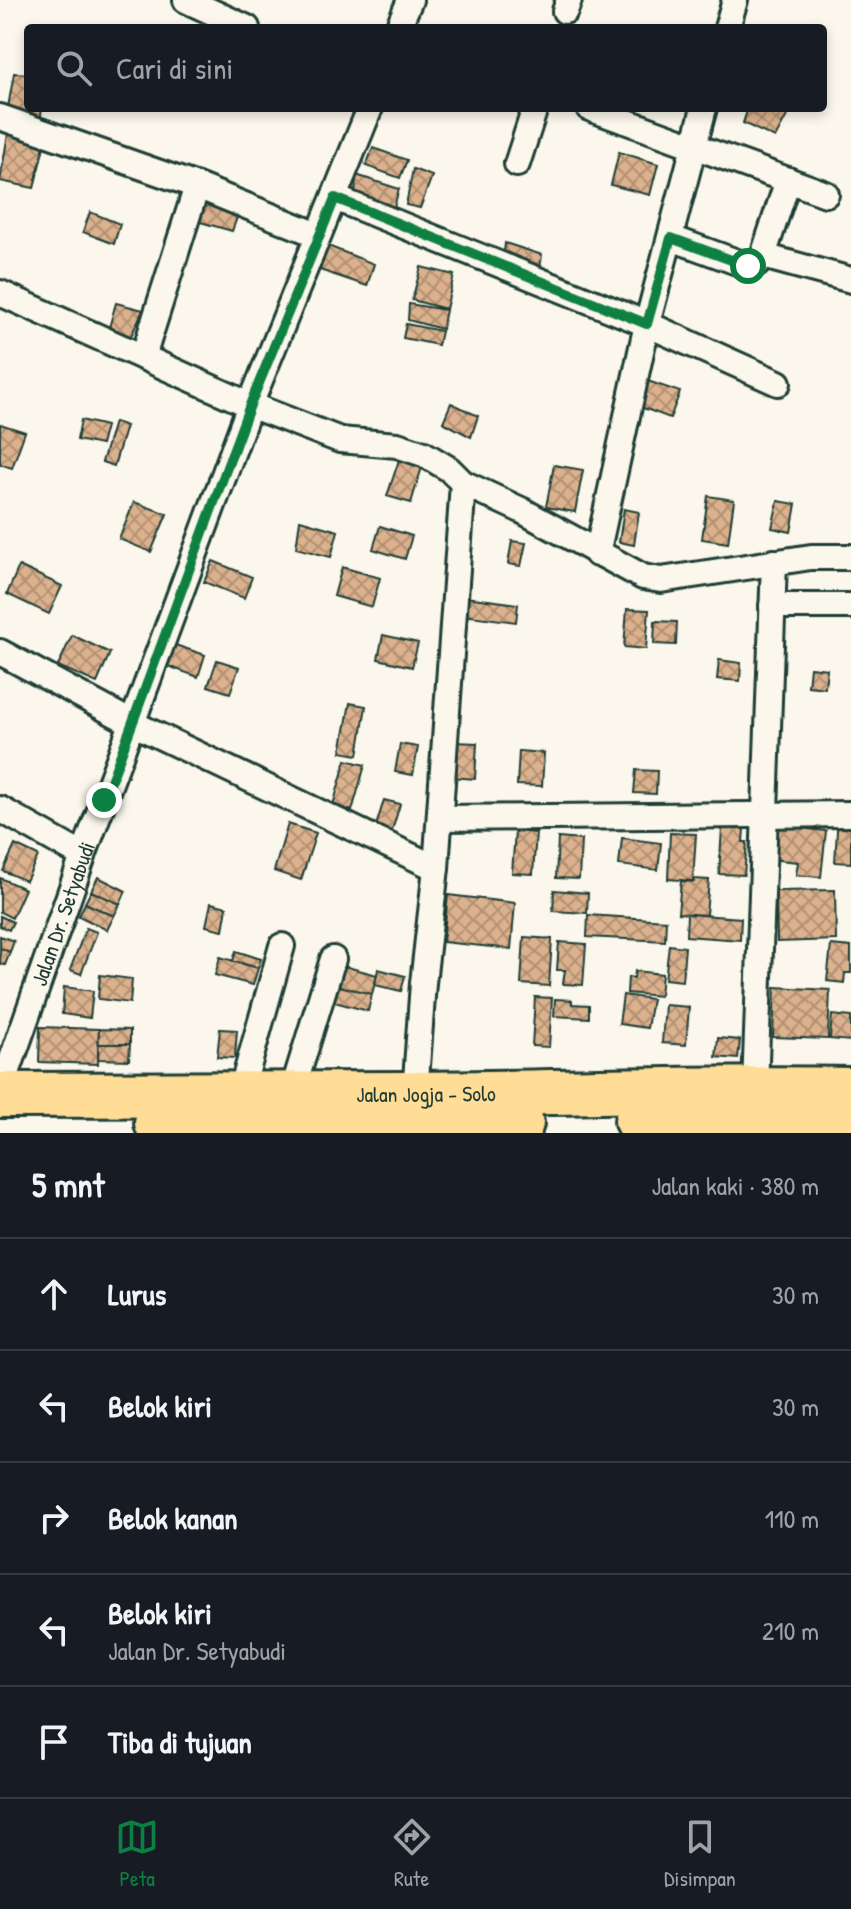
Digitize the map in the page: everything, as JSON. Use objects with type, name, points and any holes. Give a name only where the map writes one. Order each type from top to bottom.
[{"type":"highway","name":"Jalan Jogja - Solo","points":[[0,1094],[415,1094],[755,1088],[851,1090]]},
{"type":"highway","name":"Jalan Jogja - Solo","points":[[0,1125],[478,1128],[851,1119]]},
{"type":"street","points":[[186,0],[238,24]]},
{"type":"street","points":[[400,24],[410,0]]},
{"type":"street","points":[[728,24],[735,0]]},
{"type":"street","name":"Jalan Dr. Setyabudi","points":[[0,1094],[83,856],[250,405],[368,112]]},
{"type":"street","points":[[517,164],[534,112]]},
{"type":"street","points":[[600,112],[826,194]]},
{"type":"street","points":[[597,554],[647,324],[703,112]]},
{"type":"street","points":[[0,117],[197,186],[318,235]]},
{"type":"street","points":[[671,238],[748,266],[757,264],[763,256],[788,180]]},
{"type":"street","points":[[143,357],[197,186]]},
{"type":"street","points":[[335,198],[647,324],[778,383]]},
{"type":"street","points":[[763,256],[851,280]]},
{"type":"street","points":[[0,293],[250,405],[340,440],[397,445],[424,454],[449,469],[463,483],[521,510],[643,577],[661,580],[811,557],[851,557]]},
{"type":"street","points":[[415,1094],[440,818],[463,483]]},
{"type":"street","points":[[755,1088],[774,562]]},
{"type":"street","points":[[772,606],[851,606]]},
{"type":"street","points":[[0,652],[132,723],[436,868]]},
{"type":"street","points":[[0,809],[83,856]]},
{"type":"street","points":[[440,818],[851,814]]},
{"type":"street","points":[[241,1092],[282,946]]},
{"type":"street","points":[[292,1093],[333,959]]},
{"type":"building","points":[[14,73],[24,74],[24,112],[41,112],[40,122],[7,113]]},
{"type":"building","points":[[747,112],[789,112],[775,138],[743,123]]},
{"type":"building","points":[[9,128],[45,142],[34,188],[0,181]]},
{"type":"building","points":[[373,148],[407,160],[400,178],[366,166]]},
{"type":"building","points":[[619,152],[658,164],[650,195],[611,185]]},
{"type":"building","points":[[413,169],[432,176],[420,208],[406,205]]},
{"type":"building","points":[[356,175],[399,189],[394,207],[355,195]]},
{"type":"building","points":[[204,197],[240,209],[232,231],[197,221]]},
{"type":"building","points":[[90,212],[120,224],[114,244],[83,232]]},
{"type":"building","points":[[505,243],[542,255],[539,275],[503,260]]},
{"type":"building","points":[[328,246],[374,264],[367,286],[320,270]]},
{"type":"building","points":[[421,267],[454,275],[446,309],[412,300]]},
{"type":"building","points":[[116,303],[143,310],[127,345],[107,335]]},
{"type":"building","points":[[409,304],[446,310],[442,329],[408,320]]},
{"type":"building","points":[[406,324],[441,331],[438,345],[403,338]]},
{"type":"building","points":[[636,377],[680,392],[670,418],[630,403]]},
{"type":"building","points":[[451,403],[478,416],[471,437],[443,422]]},
{"type":"building","points":[[81,420],[106,426],[101,445],[77,440]]},
{"type":"building","points":[[114,422],[126,426],[114,466],[102,462]]},
{"type":"building","points":[[0,424],[25,432],[12,468],[0,464]]},
{"type":"building","points":[[399,460],[422,467],[411,503],[387,496]]},
{"type":"building","points":[[554,465],[583,470],[575,512],[546,507]]},
{"type":"building","points":[[708,496],[734,500],[728,543],[702,539]]},
{"type":"building","points":[[778,501],[796,504],[791,532],[772,528]]},
{"type":"building","points":[[134,502],[167,514],[151,552],[119,539]]},
{"type":"building","points":[[624,509],[639,512],[634,545],[619,542]]},
{"type":"building","points":[[300,520],[338,531],[331,557],[296,548]]},
{"type":"building","points":[[380,526],[412,536],[405,559],[373,549]]},
{"type":"building","points":[[512,541],[526,543],[521,566],[508,564]]},
{"type":"building","points":[[213,561],[252,577],[244,598],[204,582]]},
{"type":"building","points":[[19,566],[62,586],[49,614],[7,594]]},
{"type":"building","points":[[342,567],[380,578],[372,607],[334,596]]},
{"type":"building","points":[[465,597],[518,604],[516,622],[462,615]]},
{"type":"building","points":[[627,609],[649,610],[646,649],[624,647]]},
{"type":"building","points":[[655,621],[677,622],[676,645],[654,644]]},
{"type":"building","points":[[72,635],[110,653],[97,683],[58,666]]},
{"type":"building","points":[[383,635],[418,643],[412,667],[378,659]]},
{"type":"building","points":[[169,643],[205,655],[198,677],[162,664]]},
{"type":"building","points":[[217,660],[239,667],[230,693],[208,686]]},
{"type":"building","points":[[719,660],[741,663],[740,681],[717,679]]},
{"type":"building","points":[[810,667],[827,669],[825,688],[808,686]]},
{"type":"building","points":[[350,703],[366,706],[358,755],[341,752]]},
{"type":"building","points":[[454,742],[477,743],[475,779],[452,777]]},
{"type":"building","points":[[400,744],[418,747],[413,775],[395,772]]},
{"type":"building","points":[[519,751],[544,753],[542,786],[517,785]]},
{"type":"building","points":[[346,760],[365,765],[352,811],[333,805]]},
{"type":"building","points":[[636,770],[657,771],[656,794],[634,793]]},
{"type":"building","points":[[384,800],[400,804],[392,831],[376,826]]},
{"type":"building","points":[[838,815],[851,816],[851,863],[835,862]]},
{"type":"building","points":[[288,824],[316,833],[301,880],[274,871]]},
{"type":"building","points":[[772,825],[826,831],[821,877],[796,875],[798,862],[769,859]]},
{"type":"building","points":[[722,828],[744,829],[743,842],[747,842],[744,875],[719,874]]},
{"type":"building","points":[[515,831],[536,833],[533,874],[512,873]]},
{"type":"building","points":[[670,833],[696,834],[693,881],[668,879]]},
{"type":"building","points":[[558,838],[581,840],[579,879],[556,878]]},
{"type":"building","points":[[622,838],[661,843],[658,870],[619,865]]},
{"type":"building","points":[[15,845],[38,856],[26,881],[3,871]]},
{"type":"building","points":[[98,877],[126,891],[120,904],[91,891]]},
{"type":"building","points":[[0,878],[25,889],[12,918],[0,912]]},
{"type":"building","points":[[694,879],[709,880],[706,915],[678,913],[681,881],[694,882]]},
{"type":"building","points":[[554,890],[588,893],[587,913],[553,911]]},
{"type":"building","points":[[835,890],[836,940],[777,942],[776,891]]},
{"type":"building","points":[[91,891],[120,904],[114,916],[85,903]]},
{"type":"building","points":[[448,895],[515,903],[511,949],[443,942]]},
{"type":"building","points":[[85,903],[114,916],[107,930],[79,916]]},
{"type":"building","points":[[211,903],[227,907],[223,930],[206,926]]},
{"type":"building","points":[[687,914],[741,918],[740,940],[686,936]]},
{"type":"building","points":[[588,915],[666,920],[665,941],[587,937]]},
{"type":"building","points":[[0,916],[13,922],[9,930],[0,926]]},
{"type":"building","points":[[86,928],[97,932],[81,974],[70,970]]},
{"type":"building","points":[[0,936],[14,941],[10,952],[0,948]]},
{"type":"building","points":[[524,937],[552,939],[549,986],[521,984]]},
{"type":"building","points":[[559,942],[586,944],[583,985],[563,984],[565,970],[557,970]]},
{"type":"building","points":[[669,945],[685,947],[682,981],[665,979]]},
{"type":"building","points":[[831,945],[851,947],[851,973],[845,973],[844,983],[827,981]]},
{"type":"building","points":[[0,948],[10,952],[5,965],[0,964]]},
{"type":"building","points":[[236,951],[261,959],[258,968],[233,961]]},
{"type":"building","points":[[220,957],[258,968],[253,985],[215,975]]},
{"type":"building","points":[[336,964],[377,975],[372,994],[331,984]]},
{"type":"building","points":[[378,969],[405,976],[401,991],[375,985]]},
{"type":"building","points":[[635,971],[662,974],[660,996],[627,993],[628,977],[634,978]]},
{"type":"building","points":[[100,975],[132,979],[130,1003],[98,999]]},
{"type":"building","points":[[331,984],[372,994],[368,1011],[327,1000]]},
{"type":"building","points":[[64,987],[93,991],[90,1018],[62,1014]]},
{"type":"building","points":[[775,987],[830,990],[828,1039],[773,1037]]},
{"type":"building","points":[[623,995],[652,999],[647,1028],[619,1024]]},
{"type":"building","points":[[535,997],[552,998],[549,1047],[532,1046]]},
{"type":"building","points":[[555,999],[589,1005],[589,1018],[554,1016]]},
{"type":"building","points":[[665,1005],[689,1007],[686,1045],[662,1043]]},
{"type":"building","points":[[832,1015],[851,1017],[851,1041],[830,1039]]},
{"type":"building","points":[[40,1027],[99,1029],[98,1064],[39,1062]]},
{"type":"building","points":[[99,1029],[130,1030],[130,1044],[98,1044]]},
{"type":"building","points":[[220,1029],[237,1030],[235,1058],[217,1057]]},
{"type":"building","points":[[718,1038],[740,1040],[738,1059],[716,1057]]},
{"type":"building","points":[[98,1044],[130,1044],[129,1060],[98,1059]]},
{"type":"route","points":[[104,800],[250,405],[335,198],[647,324],[671,238],[748,266]]}]
